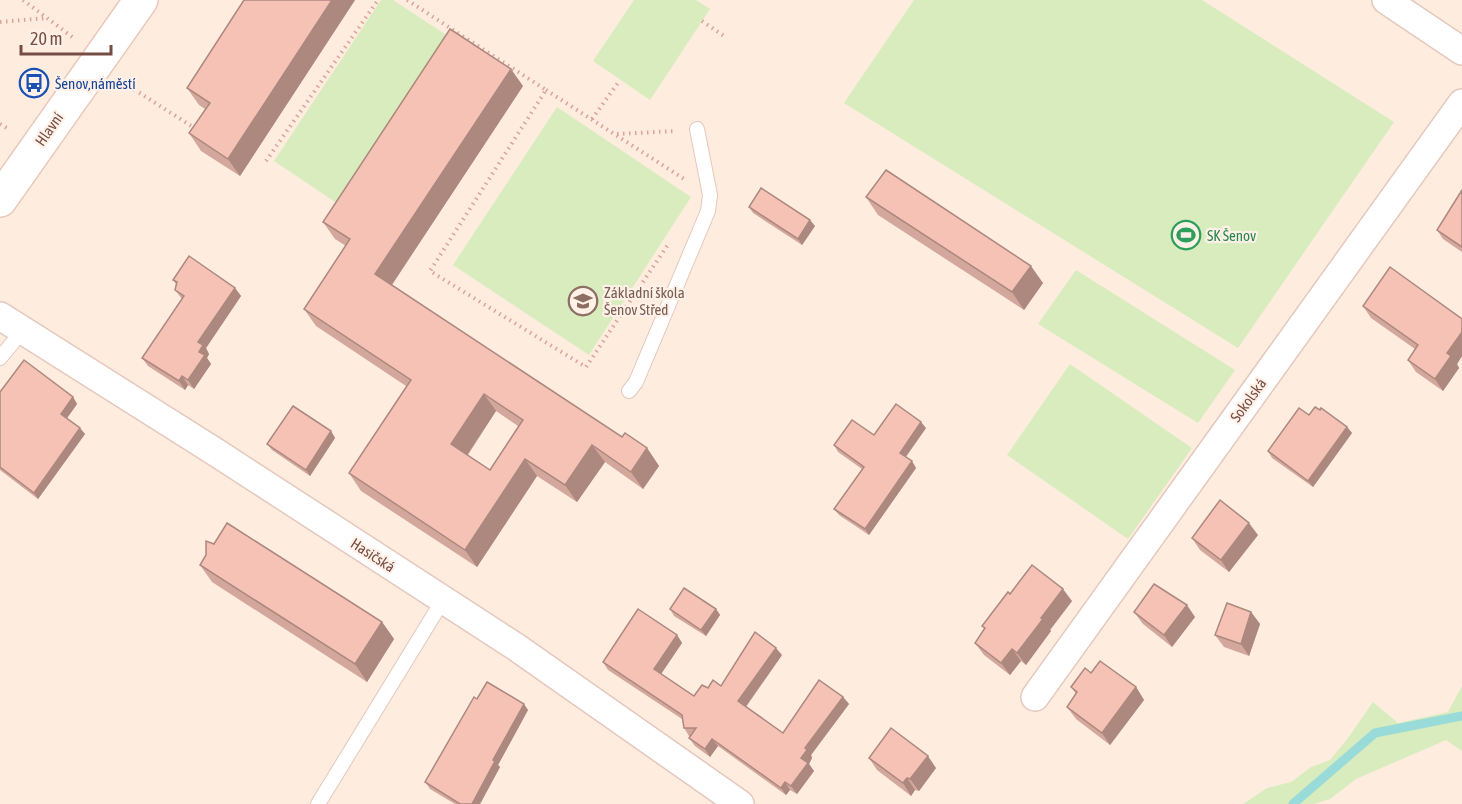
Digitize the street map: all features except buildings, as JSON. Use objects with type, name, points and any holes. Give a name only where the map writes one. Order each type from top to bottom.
[{"type":"main road","name":"Hlavní","points":[[3,191],[141,0]]},
{"type":"street","points":[[1386,0],[1462,51]]},
{"type":"street","name":"Sokolská","points":[[1035,697],[1462,103]]},
{"type":"street","name":"Hasičská","points":[[0,316],[217,453],[516,647],[740,804]]},
{"type":"lane","points":[[628,391],[636,382],[708,211],[710,195],[698,129]]},
{"type":"lane","points":[[0,358],[23,330]]},
{"type":"lane","points":[[318,804],[443,600]]},
{"type":"path","points":[[23,0],[76,39]]},
{"type":"path","points":[[266,161],[378,0]]},
{"type":"path","points":[[407,0],[694,185]]},
{"type":"path","points":[[0,22],[47,18]]},
{"type":"path","points":[[702,21],[724,36]]},
{"type":"path","points":[[592,119],[620,80]]},
{"type":"path","points":[[124,83],[201,132]]},
{"type":"path","points":[[546,90],[430,271],[585,367],[671,240]]},
{"type":"path","points":[[0,124],[10,129]]},
{"type":"path","points":[[615,135],[698,129]]},
{"type":"green space","points":[[381,0],[393,0],[457,42],[347,210],[274,161]]},
{"type":"green space","points":[[634,0],[696,0],[710,9],[650,100],[593,61]]},
{"type":"green space","name":"SK Šenov","points":[[914,0],[1202,0],[1394,122],[1238,348],[844,103]]},
{"type":"green space","points":[[557,107],[691,197],[589,355],[453,265]]},
{"type":"green space","points":[[1076,270],[1235,370],[1198,423],[1038,324]]},
{"type":"green space","points":[[1070,364],[1192,448],[1128,539],[1007,455]]},
{"type":"green space","points":[[1462,686],[1462,751],[1446,740],[1356,779],[1330,799],[1314,804],[1243,804],[1267,788],[1291,782],[1311,767],[1330,760],[1373,702],[1398,723],[1448,712]]},
{"type":"waterway","points":[[1293,804],[1375,733],[1462,716]]},
{"type":"place","name":"Šenov,náměstí","points":[[34,83]]},
{"type":"place","name":"SK Šenov","points":[[1186,235]]},
{"type":"place","name":"Základní škola Šenov Střed","points":[[583,301]]}]
